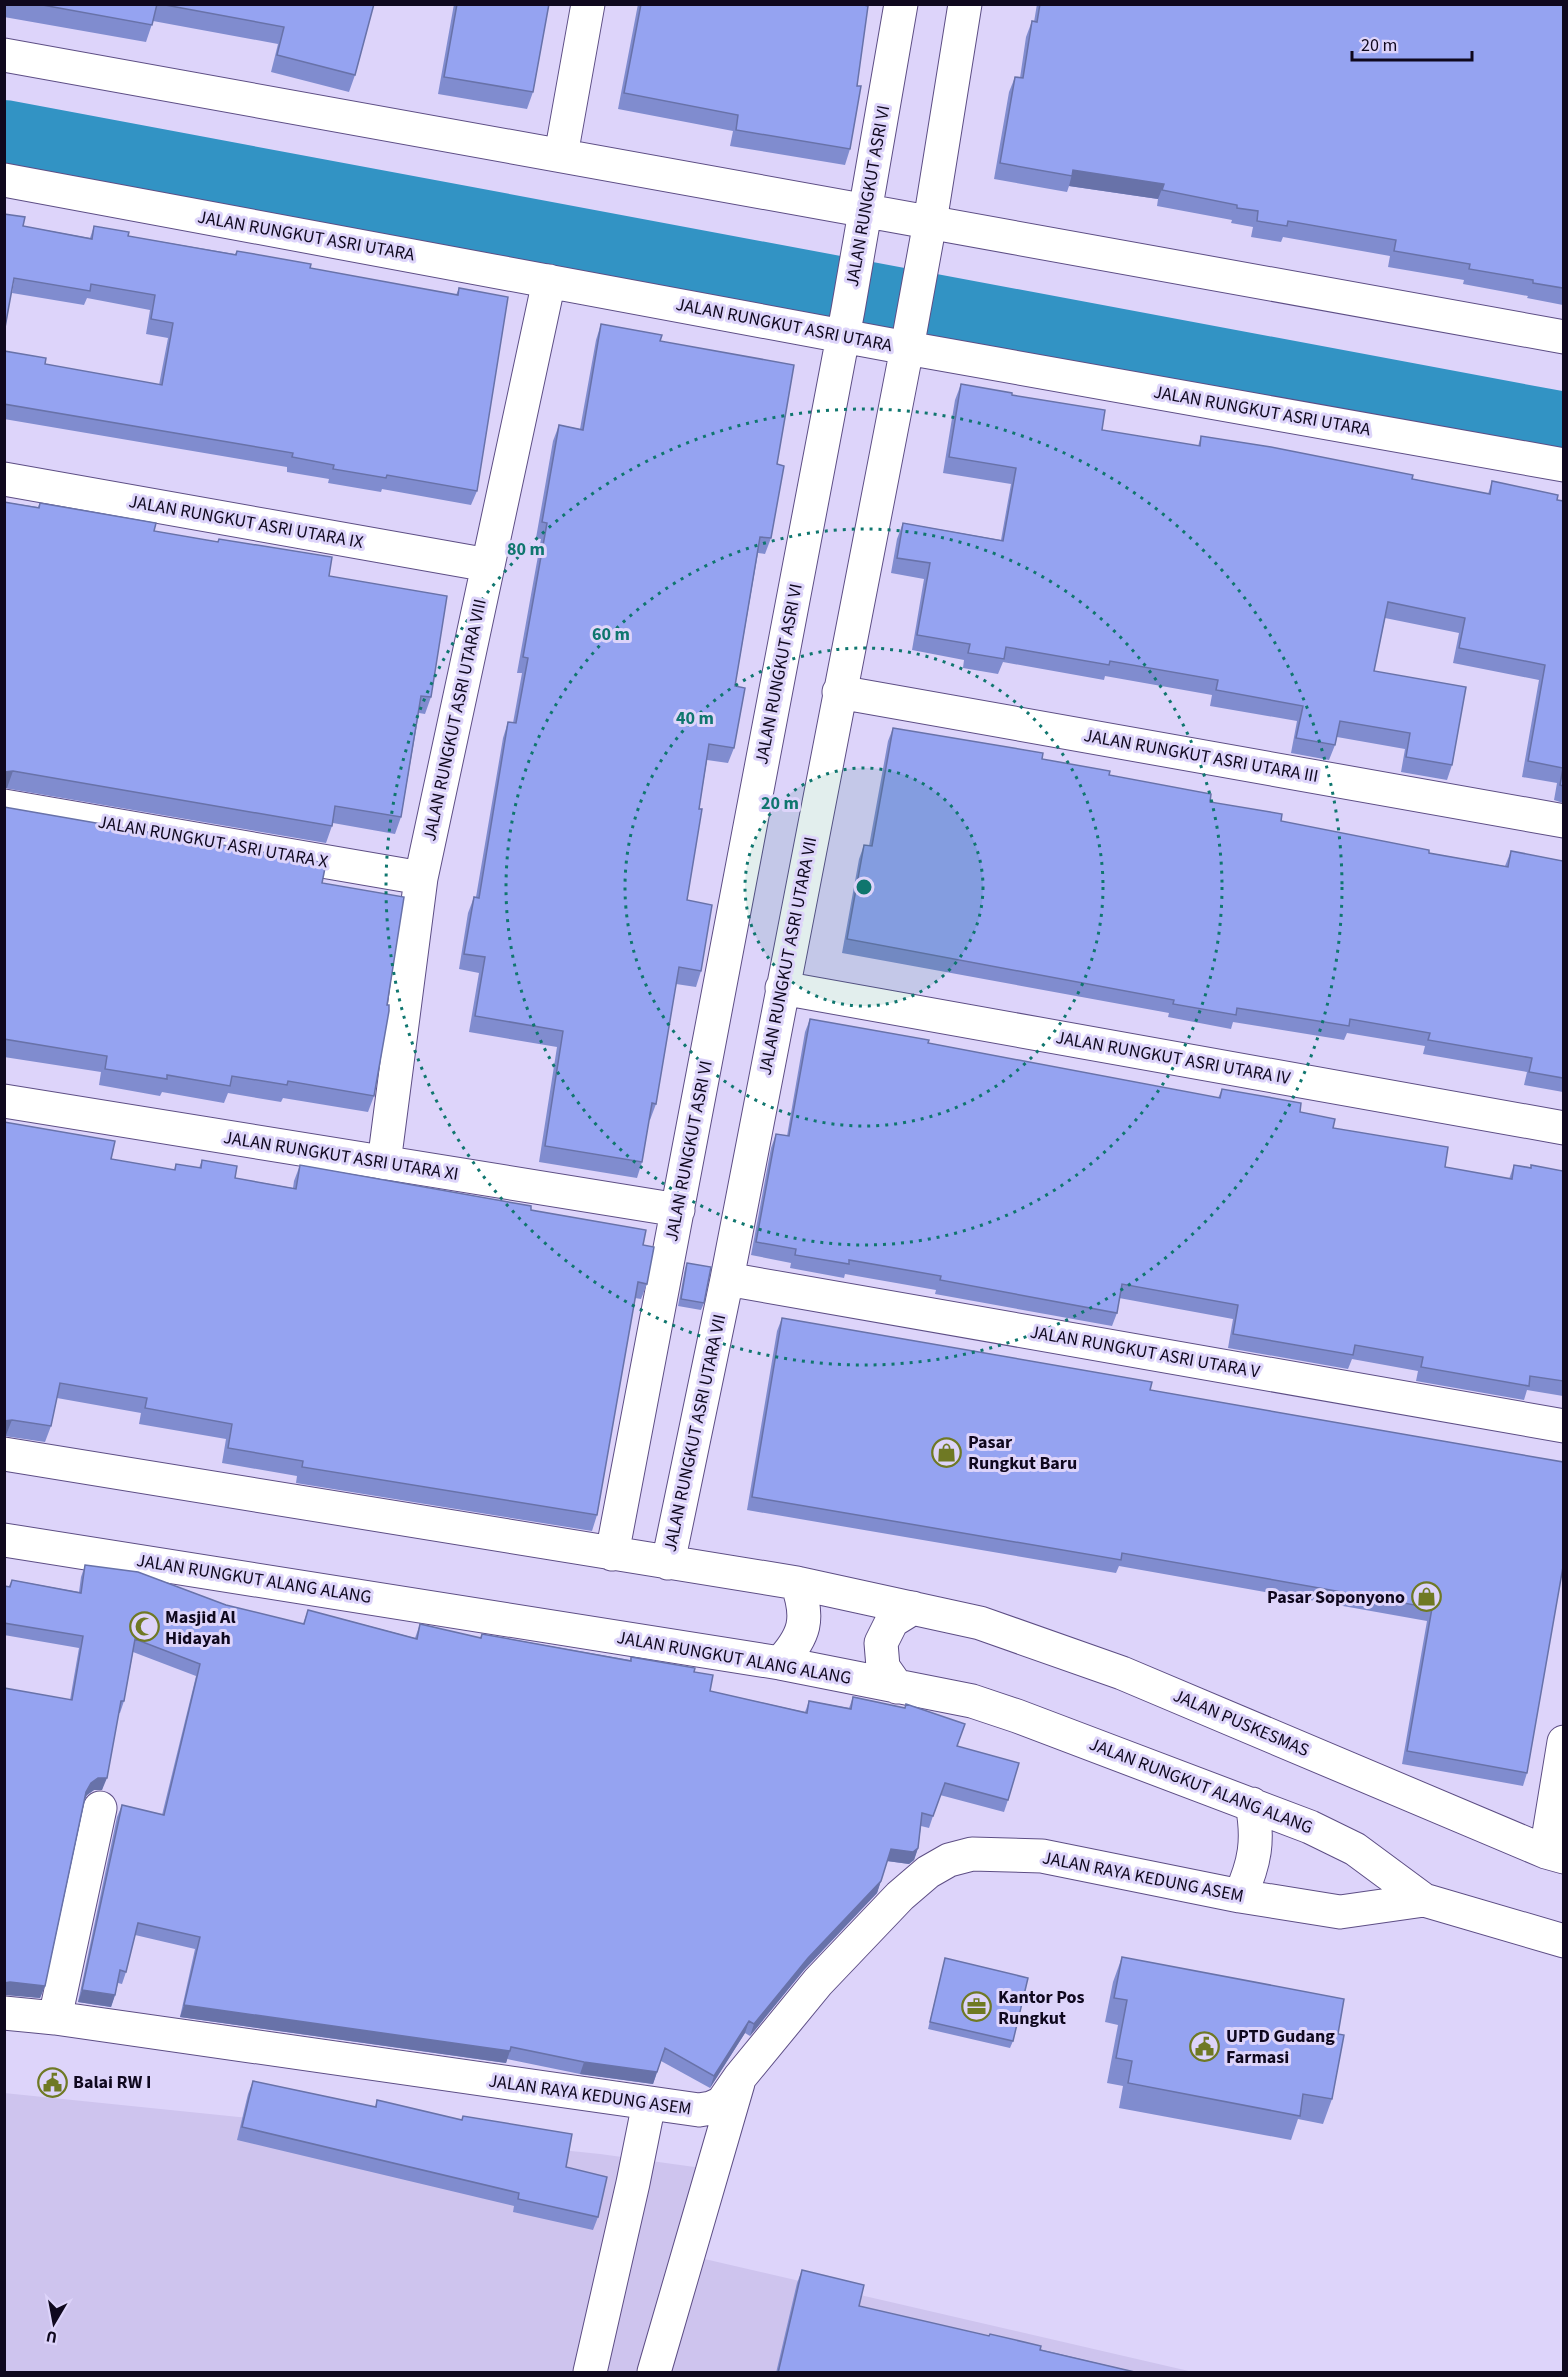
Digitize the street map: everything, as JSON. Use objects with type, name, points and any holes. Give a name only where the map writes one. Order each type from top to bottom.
[{"type":"street","points":[[561,155],[588,4]]},
{"type":"street","name":"JALAN RUNGKUT ASRI VI","points":[[612,1554],[845,323],[901,4]]},
{"type":"street","points":[[928,233],[965,4]]},
{"type":"street","points":[[4,55],[561,155],[928,233],[1563,337]]},
{"type":"street","name":"JALAN RUNGKUT ASRI UTARA","points":[[4,180],[549,281],[909,334],[1563,465]]},
{"type":"street","name":"JALAN RUNGKUT ASRI UTARA VII","points":[[668,1563],[727,1279],[928,233]]},
{"type":"street","name":"JALAN RUNGKUT ASRI UTARA VIII","points":[[384,1163],[421,878],[549,281]]},
{"type":"street","name":"JALAN RUNGKUT ASRI UTARA IX","points":[[4,478],[488,565]]},
{"type":"street","name":"JALAN RUNGKUT ASRI UTARA III","points":[[839,692],[1563,821]]},
{"type":"street","name":"JALAN RUNGKUT ASRI UTARA X","points":[[4,806],[421,878]]},
{"type":"street","name":"JALAN RUNGKUT ASRI UTARA IV","points":[[782,988],[1563,1128]]},
{"type":"street","name":"JALAN RUNGKUT ASRI UTARA XI","points":[[4,1101],[678,1210]]},
{"type":"street","name":"JALAN RUNGKUT ASRI UTARA V","points":[[727,1279],[1563,1426]]},
{"type":"street","points":[[4,1454],[797,1583],[913,1608]]},
{"type":"street","name":"JALAN RUNGKUT ALANG ALANG","points":[[4,1539],[780,1663],[972,1701],[1311,1827],[1355,1849],[1424,1900]]},
{"type":"street","points":[[780,1663],[795,1647],[804,1627],[804,1604],[797,1583]]},
{"type":"street","points":[[897,1687],[883,1667],[881,1643],[892,1622],[913,1608]]},
{"type":"street","name":"JALAN PUSKESMAS","points":[[913,1608],[980,1623],[1122,1673],[1555,1854]]},
{"type":"street","points":[[1555,1854],[1563,1742]]},
{"type":"street","points":[[1240,1896],[1254,1861],[1256,1823],[1252,1804]]},
{"type":"street","points":[[55,2018],[100,1808]]},
{"type":"street","name":"JALAN RAYA KEDUNG ASEM","points":[[4,2013],[55,2018],[699,2110],[722,2103],[740,2077],[818,1982],[900,1896],[928,1872],[949,1860],[972,1854],[1042,1856],[1240,1896],[1340,1912],[1424,1900]]},
{"type":"street","points":[[1424,1900],[1563,1941]]},
{"type":"street","points":[[654,2373],[740,2077]]},
{"type":"street","points":[[590,2373],[649,2103]]},
{"type":"shaded area","points":[[4,2093],[600,2154],[702,2168],[683,2254],[1193,2372],[5,2372]]},
{"type":"building","points":[[37,4],[157,4],[152,25]]},
{"type":"building","points":[[160,4],[374,4],[355,75],[277,55],[284,27]]},
{"type":"building","points":[[457,4],[549,4],[533,92],[444,77]]},
{"type":"building","points":[[641,4],[860,4],[868,6],[857,86],[861,86],[850,149],[736,130],[738,115],[624,93]]},
{"type":"building","points":[[1040,4],[1563,5],[1563,288],[1533,283],[1533,280],[1469,269],[1470,264],[1394,251],[1396,240],[1288,221],[1287,226],[1257,221],[1258,211],[1162,190],[1164,184],[1073,170],[1072,176],[1000,163],[1015,77],[1023,78],[1032,21],[1037,22]]},
{"type":"building","points":[[4,214],[25,217],[23,226],[92,239],[94,226],[129,232],[128,236],[236,255],[237,251],[311,264],[310,268],[458,295],[459,288],[508,297],[477,491],[387,475],[386,478],[333,469],[334,465],[292,457],[293,453],[4,404],[4,351],[46,358],[45,364],[162,385],[173,323],[151,319],[155,295],[91,284],[90,291],[14,278],[4,333]]},
{"type":"building","points":[[601,324],[662,335],[660,341],[794,365],[777,464],[784,466],[771,538],[760,537],[735,686],[745,688],[734,748],[709,744],[699,809],[702,809],[687,900],[712,905],[701,971],[679,967],[656,1104],[652,1103],[642,1162],[545,1146],[563,1031],[475,1016],[485,957],[464,954],[474,897],[479,898],[508,722],[516,723],[528,658],[523,657],[547,523],[542,522],[559,425],[583,430]]},
{"type":"building","points":[[961,384],[1105,410],[1102,430],[1200,446],[1201,436],[1271,447],[1413,475],[1412,479],[1490,494],[1492,481],[1558,495],[1557,500],[1563,501],[1563,768],[1528,761],[1545,665],[1459,648],[1465,618],[1388,602],[1374,671],[1466,687],[1452,765],[1406,757],[1410,733],[1340,721],[1335,745],[1296,738],[1303,706],[1216,690],[1218,680],[1110,661],[1109,665],[1006,647],[1004,659],[968,653],[970,644],[917,635],[930,563],[897,558],[903,523],[1003,541],[1016,468],[949,457]]},
{"type":"building","points":[[4,502],[39,508],[40,503],[156,523],[154,531],[332,557],[329,576],[447,596],[431,697],[421,696],[401,817],[335,806],[332,826],[13,771],[4,772]]},
{"type":"building","points":[[893,728],[1043,753],[1042,759],[1110,771],[1109,775],[1211,794],[1210,802],[1282,814],[1281,821],[1429,850],[1429,853],[1508,867],[1511,851],[1563,861],[1563,1078],[1529,1072],[1532,1058],[1428,1040],[1430,1033],[1350,1019],[1349,1026],[1237,1008],[1236,1015],[1173,1004],[1174,1000],[847,939],[864,845],[872,846]]},
{"type":"building","points":[[1563,768],[1563,786],[1560,785]]},
{"type":"building","points":[[4,807],[326,863],[322,883],[404,897],[387,1005],[389,1005],[389,1011],[374,1096],[288,1081],[287,1085],[232,1076],[230,1086],[167,1075],[167,1079],[105,1069],[107,1056],[4,1039]]},
{"type":"building","points":[[810,1019],[929,1040],[928,1043],[1220,1098],[1222,1089],[1301,1103],[1300,1112],[1335,1119],[1333,1128],[1448,1147],[1445,1167],[1512,1179],[1514,1165],[1531,1168],[1531,1165],[1563,1171],[1563,1381],[1530,1376],[1529,1386],[1421,1367],[1423,1357],[1355,1345],[1353,1355],[1233,1334],[1238,1305],[1122,1284],[1117,1313],[940,1280],[941,1276],[849,1260],[849,1264],[795,1255],[796,1249],[756,1242],[776,1134],[789,1136]]},
{"type":"building","points":[[4,1122],[115,1141],[111,1159],[175,1170],[176,1164],[201,1168],[202,1160],[237,1166],[235,1178],[296,1189],[300,1165],[531,1206],[531,1210],[646,1230],[643,1245],[654,1247],[647,1284],[638,1282],[597,1515],[302,1467],[303,1461],[228,1448],[232,1424],[145,1408],[147,1398],[60,1383],[51,1426],[12,1420],[4,1421]]},
{"type":"building","points":[[687,1263],[711,1267],[704,1303],[681,1299]]},
{"type":"building","points":[[782,1318],[1152,1382],[1150,1390],[1563,1462],[1563,1567],[1527,1773],[1407,1751],[1432,1608],[1122,1553],[1121,1560],[752,1497]]},
{"type":"building","points":[[85,1565],[138,1572],[226,1605],[304,1624],[308,1610],[417,1639],[420,1624],[481,1638],[482,1634],[631,1661],[631,1657],[695,1668],[694,1672],[713,1675],[710,1691],[807,1713],[809,1701],[851,1709],[853,1697],[905,1708],[906,1704],[965,1724],[957,1746],[1019,1763],[1008,1800],[945,1783],[933,1816],[922,1813],[918,1848],[913,1852],[891,1849],[881,1881],[808,1958],[754,2024],[749,2021],[714,2076],[665,2048],[657,2072],[584,2062],[511,2047],[510,2051],[184,2005],[200,1937],[138,1923],[126,1972],[120,1970],[115,1995],[82,1990],[122,1805],[164,1815],[200,1664],[135,1639],[107,1778],[98,1778],[91,1783],[86,1792],[45,1986],[4,1983],[4,1688],[72,1700],[83,1636],[4,1623],[4,1586],[10,1587],[12,1580],[81,1593]]},
{"type":"building","points":[[1122,1957],[1344,1999],[1338,2034],[1344,2035],[1332,2099],[1303,2094],[1300,2116],[1128,2083],[1132,2061],[1116,2058],[1127,2000],[1114,1998]]},
{"type":"building","name":"Kantor Pos Rungkut","points":[[945,1958],[1028,1978],[1013,2041],[930,2022]]},
{"type":"building","points":[[253,2081],[376,2107],[377,2100],[462,2120],[463,2116],[572,2134],[566,2167],[607,2177],[598,2217],[518,2199],[519,2193],[242,2127]]},
{"type":"building","points":[[802,2270],[864,2285],[859,2306],[1041,2346],[1040,2350],[1139,2373],[778,2373]]},
{"type":"waterway","points":[[4,136],[1564,428]]},
{"type":"place","name":"Pasar Rungkut Baru","points":[[947,1452]]},
{"type":"place","name":"Pasar Soponyono","points":[[1426,1597]]},
{"type":"place","name":"Masjid Al Hidayah","points":[[144,1627]]},
{"type":"place","name":"Kantor Pos Rungkut","points":[[977,2007]]},
{"type":"place","name":"UPTD Gudang Farmasi","points":[[1205,2046]]},
{"type":"place","name":"Balai RW I","points":[[52,2082]]}]
